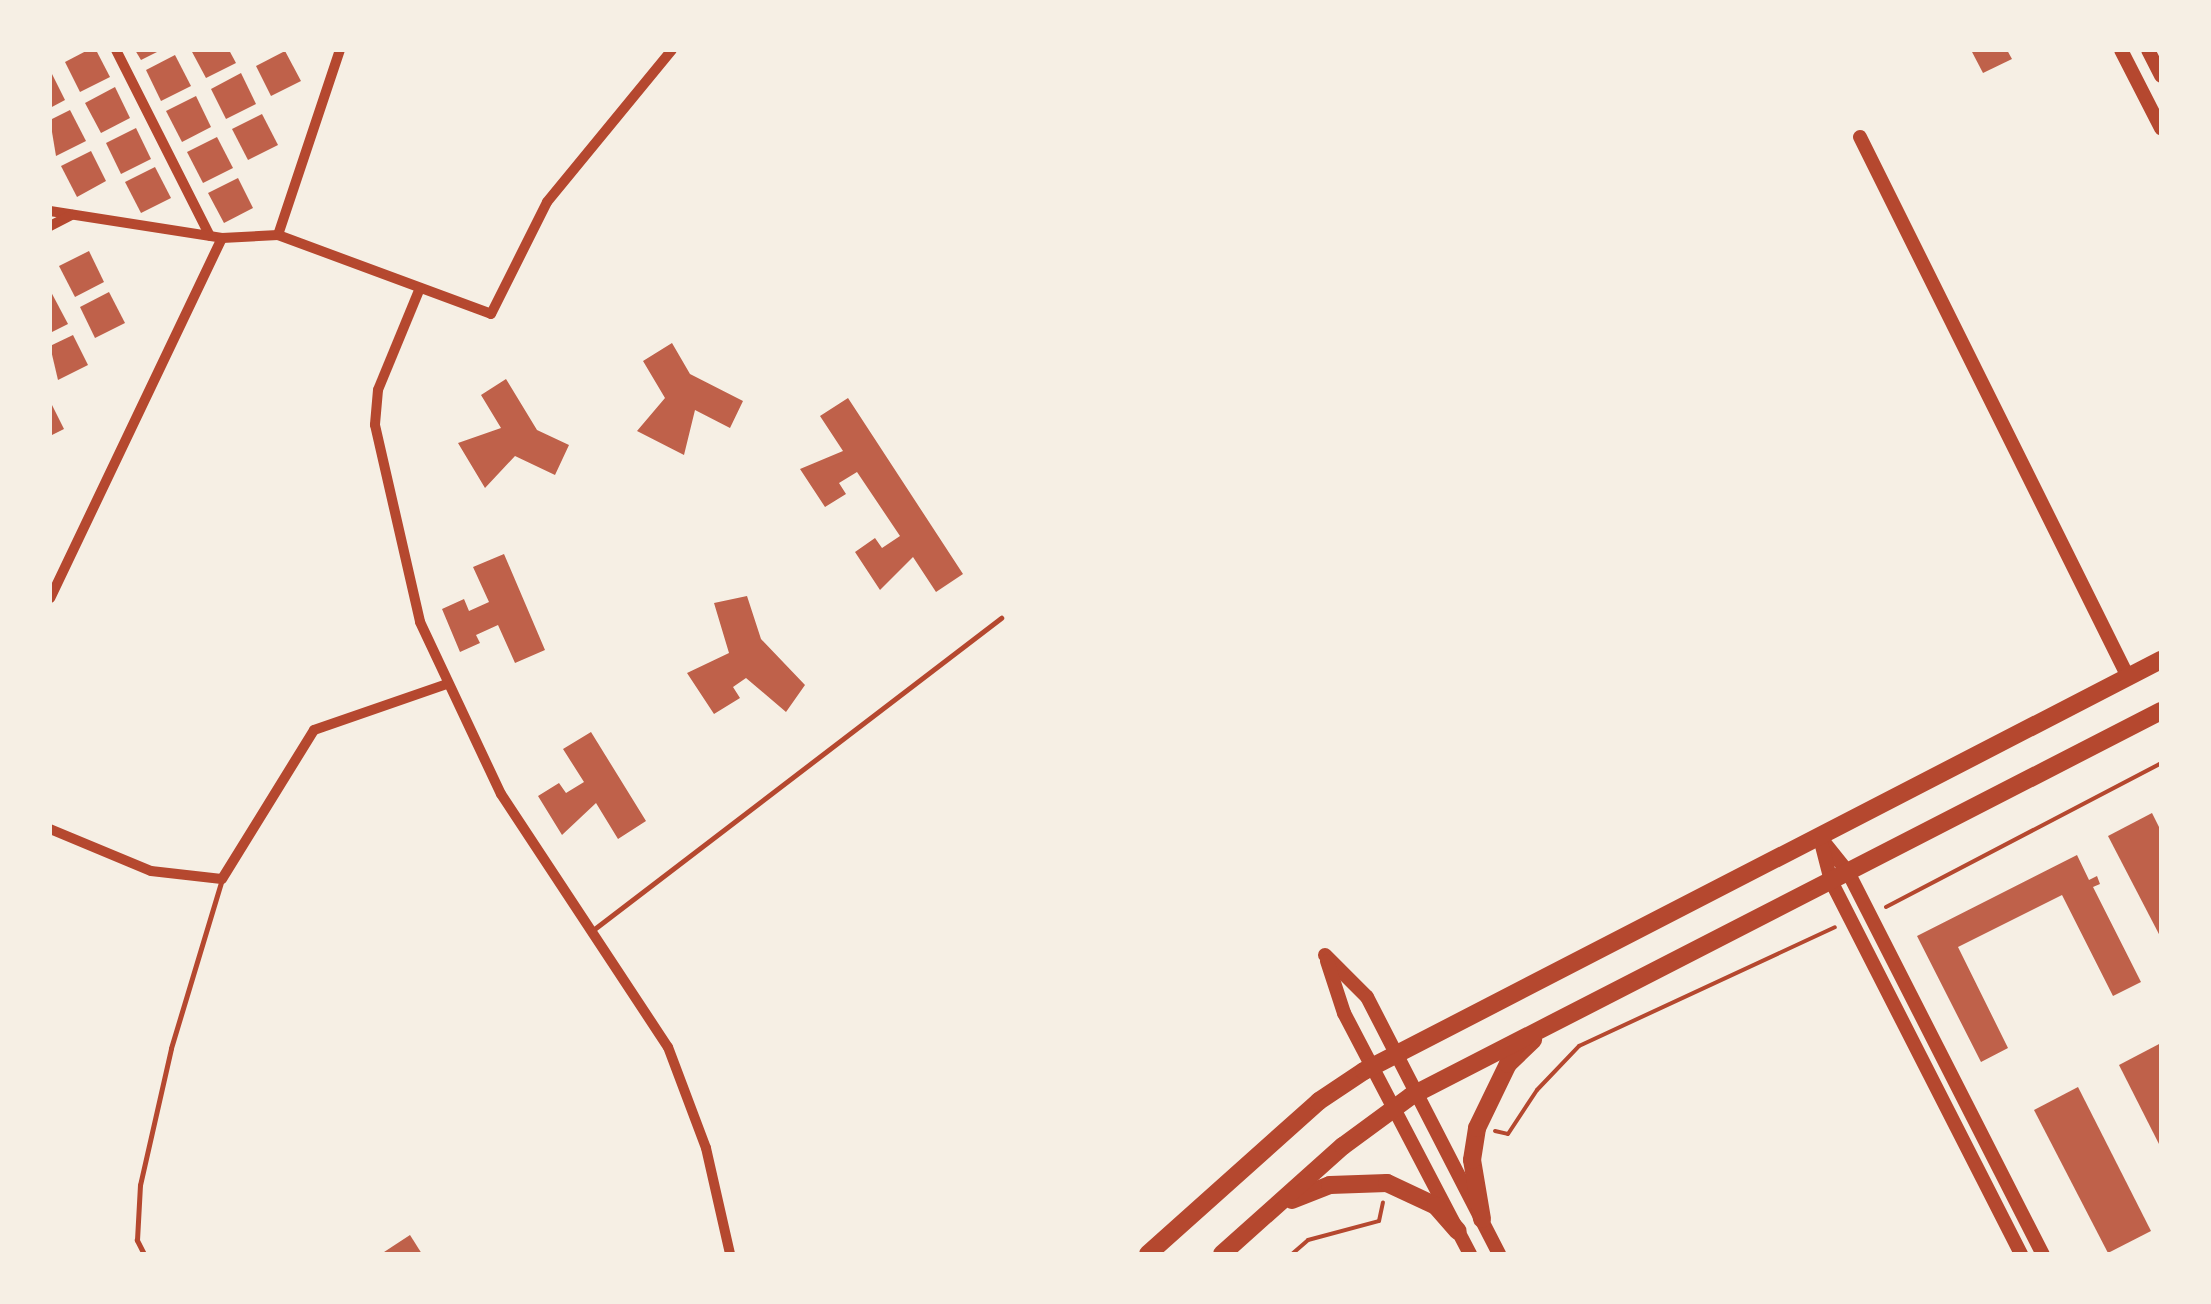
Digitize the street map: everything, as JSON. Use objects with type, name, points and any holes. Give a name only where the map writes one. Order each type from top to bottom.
[{"type":"main road","points":[[1148,1254],[1319,1101],[1373,1067],[2161,660]]},
{"type":"main road","points":[[1222,1254],[1394,1108],[1417,1093],[2161,711]]},
{"type":"main road","points":[[1482,1220],[1472,1160],[1483,1111],[1508,1064],[1558,1020]]},
{"type":"main road","points":[[1269,1212],[1330,1186],[1387,1182],[1436,1206],[1458,1231]]},
{"type":"street","points":[[116,50],[216,236]]},
{"type":"street","points":[[278,234],[340,50]]},
{"type":"street","points":[[50,211],[216,236],[278,234],[491,314],[546,202],[672,50]]},
{"type":"street","points":[[2121,50],[2161,128]]},
{"type":"street","points":[[2148,50],[2161,76]]},
{"type":"street","points":[[1860,138],[2128,677]]},
{"type":"street","points":[[50,226],[72,214]]},
{"type":"street","points":[[50,598],[216,236]]},
{"type":"street","points":[[420,288],[378,390],[375,425],[410,587],[447,684],[501,794],[642,1002],[690,1097],[730,1254]]},
{"type":"street","points":[[50,829],[151,872],[222,880],[314,730],[447,684]]},
{"type":"street","points":[[1819,836],[1848,872],[2043,1254]]},
{"type":"street","points":[[1819,836],[1831,882],[2021,1254]]},
{"type":"street","points":[[1470,1254],[1373,1067],[1325,955],[1366,997],[1500,1254]]},
{"type":"lane","points":[[593,930],[1001,618]]},
{"type":"lane","points":[[144,1254],[137,1240],[140,1185],[171,1048],[222,880]]},
{"type":"path","points":[[1870,914],[2161,763]]},
{"type":"path","points":[[1495,1131],[1508,1134],[1537,1090],[1579,1046],[1826,929],[1852,923]]},
{"type":"path","points":[[1292,1254],[1308,1240],[1379,1221],[1383,1202]]},
{"type":"building","points":[[96,50],[110,77],[80,92],[65,62]]},
{"type":"building","points":[[135,50],[161,50],[141,60]]},
{"type":"building","points":[[191,50],[229,50],[236,63],[206,78]]},
{"type":"building","points":[[1971,50],[2007,50],[2012,59],[1983,73]]},
{"type":"building","points":[[285,51],[301,81],[271,96],[256,66]]},
{"type":"building","points":[[175,55],[191,86],[161,101],[146,70]]},
{"type":"building","points":[[50,70],[65,100],[50,108]]},
{"type":"building","points":[[241,73],[256,104],[226,119],[211,89]]},
{"type":"building","points":[[115,87],[130,118],[101,133],[85,103]]},
{"type":"building","points":[[196,96],[211,127],[182,142],[166,111]]},
{"type":"building","points":[[70,110],[86,141],[56,156],[50,120]]},
{"type":"building","points":[[262,114],[278,145],[248,160],[232,129]]},
{"type":"building","points":[[136,128],[151,159],[121,174],[106,143]]},
{"type":"building","points":[[217,137],[233,168],[203,183],[187,152]]},
{"type":"building","points":[[91,151],[106,181],[77,197],[61,166]]},
{"type":"building","points":[[155,167],[171,198],[141,213],[125,182]]},
{"type":"building","points":[[238,178],[253,208],[224,223],[208,193]]},
{"type":"building","points":[[89,251],[104,282],[75,297],[59,266]]},
{"type":"building","points":[[50,290],[68,324],[50,333]]},
{"type":"building","points":[[109,292],[125,323],[95,338],[80,307]]},
{"type":"building","points":[[73,335],[88,365],[58,380],[50,346]]},
{"type":"building","points":[[672,343],[690,374],[743,401],[730,428],[695,410],[684,455],[637,431],[665,398],[643,361]]},
{"type":"building","points":[[506,379],[537,430],[569,445],[555,475],[515,456],[485,488],[458,443],[501,428],[481,395]]},
{"type":"building","points":[[848,398],[963,574],[936,592],[913,557],[880,590],[855,552],[875,538],[882,548],[900,536],[857,472],[839,483],[846,494],[825,507],[800,469],[843,451],[820,416]]},
{"type":"building","points":[[50,401],[64,429],[50,436]]},
{"type":"building","points":[[504,554],[545,650],[515,663],[498,625],[476,635],[480,643],[460,652],[442,609],[464,599],[469,611],[489,602],[473,567]]},
{"type":"building","points":[[747,596],[761,639],[805,685],[786,712],[746,678],[733,687],[740,698],[714,714],[687,673],[729,653],[714,603]]},
{"type":"building","points":[[591,732],[646,821],[618,839],[596,803],[562,835],[538,796],[559,783],[566,793],[584,782],[563,749]]},
{"type":"building","points":[[2152,813],[2161,831],[2161,938],[2108,836]]},
{"type":"building","points":[[2077,855],[2089,880],[2097,876],[2100,884],[2093,887],[2141,982],[2113,996],[2062,895],[1958,947],[2008,1048],[1981,1062],[1917,936]]},
{"type":"building","points":[[2161,1043],[2161,1148],[2119,1065]]},
{"type":"building","points":[[2078,1087],[2151,1231],[2108,1253],[2034,1110]]},
{"type":"building","points":[[410,1235],[422,1254],[381,1254]]}]
